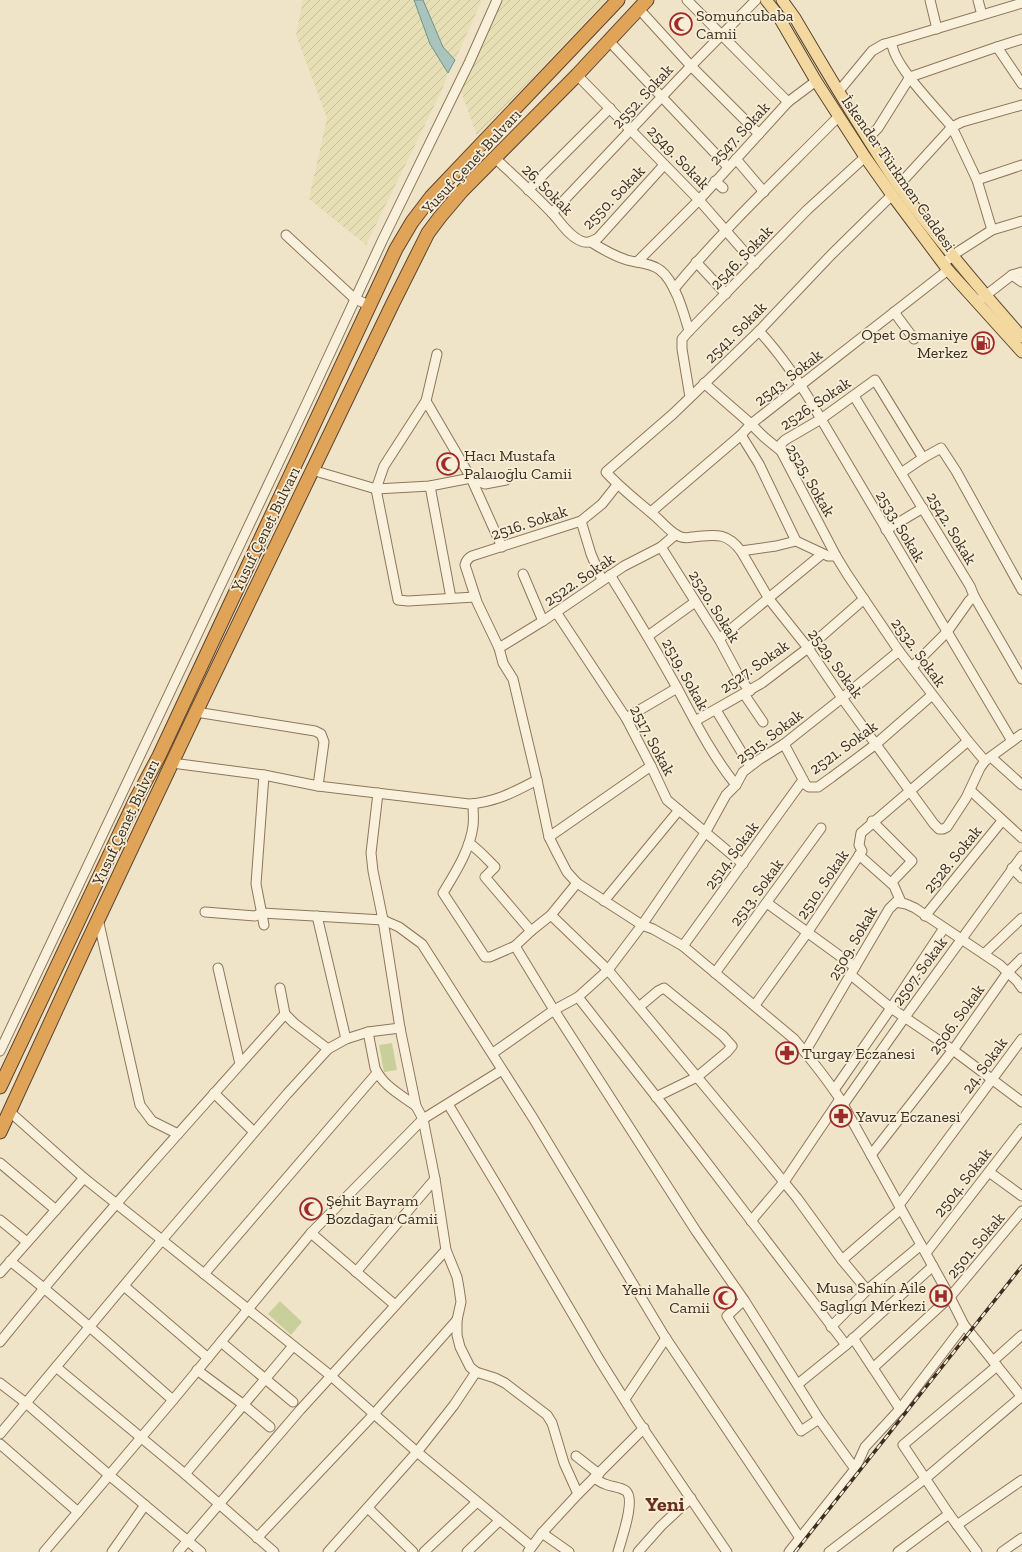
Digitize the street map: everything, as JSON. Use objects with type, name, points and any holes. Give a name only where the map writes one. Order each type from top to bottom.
[{"type":"highway","name":"Yusuf Çenet Bulvarı","points":[[0,1087],[136,799],[159,756],[396,249],[420,211],[453,173],[618,0]]},
{"type":"highway","name":"Yusuf Çenet Bulvarı","points":[[0,1132],[98,919],[196,712],[428,233],[444,212],[577,75],[643,4]]},
{"type":"main road","name":"İskender Türkmen Caddesi","points":[[766,0],[777,14],[816,81],[865,157],[946,267],[1022,337]]},
{"type":"main road","name":"İskender Türkmen Caddesi","points":[[782,0],[898,185],[954,255],[981,298],[1022,352]]},
{"type":"street","points":[[0,1051],[443,113],[469,63],[497,0]]},
{"type":"street","points":[[687,0],[788,102]]},
{"type":"street","name":"2552. Sokak","points":[[552,213],[691,66],[756,0]]},
{"type":"street","points":[[930,0],[937,29]]},
{"type":"street","points":[[978,0],[982,15]]},
{"type":"street","points":[[839,91],[872,51],[884,44],[1022,3]]},
{"type":"street","points":[[643,4],[691,66],[759,134]]},
{"type":"street","points":[[868,138],[878,128],[910,77],[1022,39]]},
{"type":"street","points":[[609,41],[728,167]]},
{"type":"street","points":[[892,42],[892,47],[900,63],[952,127],[976,180],[992,230]]},
{"type":"street","points":[[997,47],[1022,84]]},
{"type":"street","name":"2549. Sokak","points":[[577,75],[699,200],[755,264]]},
{"type":"street","name":"2547. Sokak","points":[[638,262],[699,200],[788,102],[816,81]]},
{"type":"street","points":[[898,185],[952,127],[962,122],[1022,105]]},
{"type":"street","points":[[528,190],[610,108]]},
{"type":"street","points":[[674,289],[696,262],[726,230],[839,116]]},
{"type":"street","name":"2546. Sokak","points":[[690,397],[682,349],[682,339],[688,331],[807,210],[865,157]]},
{"type":"street","name":"26. Sokak","points":[[495,158],[552,213],[570,233],[580,240]]},
{"type":"street","points":[[736,159],[764,192]]},
{"type":"street","name":"2550. Sokak","points":[[580,240],[591,242],[598,238],[664,165]]},
{"type":"street","points":[[976,180],[1022,165]]},
{"type":"street","points":[[715,181],[723,188]]},
{"type":"street","name":"2541. Sokak","points":[[617,485],[606,472],[673,414],[759,331],[831,255],[892,195]]},
{"type":"street","name":"2543. Sokak","points":[[651,512],[741,435],[751,424],[894,312],[946,267],[954,255],[992,230],[1022,221]]},
{"type":"street","points":[[286,235],[355,299],[369,305]]},
{"type":"street","points":[[591,242],[612,254],[649,264],[660,270],[678,297],[688,331]]},
{"type":"street","points":[[696,262],[726,294]]},
{"type":"street","points":[[981,298],[1012,275],[1022,272]]},
{"type":"street","points":[[1012,275],[1022,282]]},
{"type":"street","points":[[894,312],[914,339]]},
{"type":"street","name":"2533. Sokak","points":[[759,331],[785,360],[802,385],[886,530],[1012,741]]},
{"type":"street","points":[[437,354],[426,401],[384,466],[376,489],[398,600],[408,602],[475,597],[503,662],[513,678],[538,780],[549,837],[568,872],[577,883],[604,901],[642,925],[654,929],[683,946],[755,1005],[794,1039],[806,1052],[841,1102],[924,1249],[964,1325],[1022,1397],[926,1478],[829,1552]]},
{"type":"street","name":"2526. Sokak","points":[[781,451],[781,444],[785,440],[821,419],[875,380],[923,458]]},
{"type":"street","name":"2525. Sokak","points":[[704,383],[781,451],[836,556]]},
{"type":"street","name":"2542. Sokak","points":[[854,396],[970,586],[974,596],[1022,679]]},
{"type":"street","points":[[426,401],[471,478],[502,547]]},
{"type":"street","points":[[741,435],[759,464],[796,541],[822,554],[836,556]]},
{"type":"street","points":[[901,473],[923,458],[942,448],[986,522],[1022,590]]},
{"type":"street","points":[[312,470],[376,489],[430,486],[471,478],[485,484],[506,480]]},
{"type":"street","points":[[617,485],[651,512],[675,535]]},
{"type":"street","name":"2516. Sokak","points":[[475,597],[465,565],[468,558],[581,521],[602,504],[617,485]]},
{"type":"street","points":[[430,486],[451,598]]},
{"type":"street","points":[[886,530],[923,508]]},
{"type":"street","name":"2519. Sokak","points":[[581,521],[591,554],[606,578],[648,636],[721,767],[736,785]]},
{"type":"street","name":"2522. Sokak","points":[[498,648],[543,621],[624,566],[661,547],[675,535]]},
{"type":"street","name":"2529. Sokak","points":[[675,535],[683,537],[721,536],[726,537],[735,544],[769,599],[808,648],[842,698],[939,829],[947,827],[970,790]]},
{"type":"street","points":[[740,551],[776,546],[796,541]]},
{"type":"street","name":"2520. Sokak","points":[[661,547],[719,639],[763,722]]},
{"type":"street","points":[[719,639],[822,554]]},
{"type":"street","name":"2532. Sokak","points":[[836,556],[899,651],[968,741],[988,759],[1022,785]]},
{"type":"street","points":[[523,574],[543,621]]},
{"type":"street","points":[[912,668],[947,632],[968,601],[974,596]]},
{"type":"street","name":"2527. Sokak","points":[[694,721],[747,693],[762,683],[808,648],[864,600]]},
{"type":"street","points":[[648,636],[695,602]]},
{"type":"street","name":"2517. Sokak","points":[[556,612],[626,718],[667,800],[743,864]]},
{"type":"street","name":"2515. Sokak","points":[[493,1053],[554,1010],[578,997],[608,970],[642,925],[705,833],[726,795],[736,785],[743,772],[784,744],[899,651]]},
{"type":"street","points":[[626,718],[677,688]]},
{"type":"street","name":"2521. Sokak","points":[[784,744],[806,785],[809,787],[818,787],[876,744],[932,695]]},
{"type":"street","points":[[716,710],[750,766]]},
{"type":"street","points":[[196,712],[315,731],[321,734],[324,742],[318,786]]},
{"type":"street","points":[[1022,734],[988,759],[980,768],[970,790],[1022,838]]},
{"type":"street","name":"2510. Sokak","points":[[755,1005],[807,933],[862,851],[859,845],[861,833],[872,821],[968,741]]},
{"type":"street","points":[[172,763],[264,775],[318,786],[472,804],[486,803],[509,795],[538,780]]},
{"type":"street","points":[[549,837],[651,766]]},
{"type":"street","points":[[264,775],[256,884],[264,925]]},
{"type":"street","name":"2514. Sokak","points":[[683,946],[803,780]]},
{"type":"street","points":[[378,793],[372,853],[372,872],[383,920],[400,1028],[416,1106],[423,1119],[435,1179],[446,1250],[459,1288],[461,1302],[457,1320],[457,1335],[460,1347],[470,1367],[476,1372],[495,1378],[504,1383],[547,1415],[552,1423],[564,1463],[578,1494]]},
{"type":"street","points":[[472,804],[474,824],[469,843],[443,892],[485,957],[490,957],[515,946],[531,930],[551,915],[577,883]]},
{"type":"street","points":[[604,901],[679,810]]},
{"type":"street","name":"2528. Sokak","points":[[926,916],[1002,820]]},
{"type":"street","points":[[872,821],[912,861],[891,884]]},
{"type":"street","name":"2513. Sokak","points":[[715,973],[821,828]]},
{"type":"street","points":[[469,843],[479,850],[484,858],[494,867],[485,877],[531,930]]},
{"type":"street","points":[[859,855],[894,886],[901,902]]},
{"type":"street","name":"2507. Sokak","points":[[751,1221],[784,1182],[1022,856]]},
{"type":"street","points":[[1012,868],[1022,878]]},
{"type":"street","name":"2509. Sokak","points":[[806,1052],[889,909],[896,902],[901,902],[911,906],[984,954],[1008,972]]},
{"type":"street","points":[[767,903],[807,933],[853,971],[892,1008],[953,1050],[1022,1102]]},
{"type":"street","points":[[205,912],[255,916],[262,913],[383,920],[398,926],[422,944],[493,1053],[666,1338],[800,1538]]},
{"type":"street","points":[[551,915],[608,970],[784,1182],[842,1260],[867,1290]]},
{"type":"street","points":[[317,916],[346,1039]]},
{"type":"street","points":[[984,954],[1022,918]]},
{"type":"street","points":[[98,919],[140,1105],[152,1121],[178,1134]]},
{"type":"street","points":[[834,1090],[892,1008],[944,928]]},
{"type":"street","points":[[515,946],[554,1010],[696,1231],[744,1300],[820,1419],[855,1469]]},
{"type":"street","name":"2506. Sokak","points":[[871,1155],[953,1050],[1008,972],[1022,958]]},
{"type":"street","points":[[218,968],[240,1064]]},
{"type":"street","points":[[1008,972],[1022,988]]},
{"type":"street","points":[[280,988],[285,1014],[294,1023],[328,1049]]},
{"type":"street","points":[[639,1007],[658,991],[664,988],[723,1036],[732,1046],[697,1077],[656,1096]]},
{"type":"street","points":[[578,997],[656,1096],[846,1345]]},
{"type":"street","points":[[0,1342],[116,1204],[285,1014]]},
{"type":"street","points":[[0,1434],[254,1132],[328,1049],[346,1039],[368,1032],[400,1028]]},
{"type":"street","points":[[368,1032],[377,1073],[388,1086],[416,1106]]},
{"type":"street","name":"24. Sokak","points":[[842,1260],[900,1207],[1022,1039]]},
{"type":"street","points":[[44,1552],[140,1437],[173,1400],[311,1233],[423,1119],[502,1070]]},
{"type":"street","points":[[204,1274],[377,1073]]},
{"type":"street","points":[[214,1093],[254,1132]]},
{"type":"street","points":[[448,1104],[599,1359],[727,1552]]},
{"type":"street","points":[[10,1112],[84,1178],[332,1376],[417,1452],[499,1521],[529,1549],[578,1494],[644,1428]]},
{"type":"street","name":"2504. Sokak","points":[[831,1327],[867,1290],[924,1249],[989,1172],[1022,1129]]},
{"type":"street","points":[[0,1163],[56,1210]]},
{"type":"street","points":[[989,1172],[1022,1196]]},
{"type":"street","points":[[0,1273],[84,1178]]},
{"type":"street","points":[[356,1272],[435,1179]]},
{"type":"street","name":"2501. Sokak","points":[[873,1368],[950,1297],[1022,1211]]},
{"type":"street","points":[[0,1220],[27,1242]]},
{"type":"street","points":[[311,1233],[395,1305]]},
{"type":"street","points":[[178,1552],[219,1503],[395,1305],[446,1250]]},
{"type":"street","points":[[10,1261],[90,1326],[173,1400]]},
{"type":"street","points":[[798,1384],[846,1345],[933,1266]]},
{"type":"street","points":[[124,1286],[208,1358]]},
{"type":"street","points":[[744,1300],[727,1316],[801,1431],[820,1419]]},
{"type":"street","points":[[257,1538],[374,1414],[457,1320]]},
{"type":"street","points":[[789,1552],[855,1469],[865,1447],[900,1409],[964,1325]]},
{"type":"street","points":[[976,1552],[903,1445],[995,1364],[1022,1335]]},
{"type":"street","points":[[625,1399],[666,1338]]},
{"type":"street","points":[[853,1338],[900,1409]]},
{"type":"street","points":[[221,1342],[293,1402]]},
{"type":"street","points":[[184,1474],[293,1346]]},
{"type":"street","points":[[56,1367],[219,1503],[274,1552]]},
{"type":"street","points":[[197,1370],[244,1405],[270,1427]]},
{"type":"street","points":[[328,1552],[417,1452],[454,1405],[476,1372]]},
{"type":"street","points":[[0,1383],[26,1403],[145,1506],[201,1552]]},
{"type":"street","points":[[0,1444],[78,1512]]},
{"type":"street","points":[[576,1456],[606,1485],[627,1492],[629,1497],[628,1515],[618,1552]]},
{"type":"street","points":[[957,1525],[1022,1480]]},
{"type":"street","points":[[638,1552],[661,1526],[691,1498]]},
{"type":"street","points":[[424,1552],[477,1502]]},
{"type":"street","points":[[112,1552],[145,1506]]},
{"type":"street","points":[[368,1508],[413,1552]]},
{"type":"street","points":[[898,1552],[949,1514]]},
{"type":"street","points":[[467,1552],[499,1521]]},
{"type":"street","points":[[542,1533],[569,1552]]},
{"type":"street","points":[[1002,1552],[1022,1538]]},
{"type":"shaded area","points":[[303,0],[414,0],[430,44],[448,73],[442,90],[366,245],[309,199],[327,118],[296,35]]},
{"type":"shaded area","points":[[423,0],[482,0],[455,60],[443,47]]},
{"type":"shaded area","points":[[502,0],[606,0],[477,136],[460,88]]},
{"type":"green space","points":[[392,1043],[397,1070],[384,1072],[379,1045]]},
{"type":"green space","points":[[280,1301],[302,1322],[291,1335],[268,1314]]},
{"type":"water","points":[[414,0],[423,0],[443,47],[455,60],[448,73],[430,44]]},
{"type":"railway","points":[[795,1552],[1022,1266]]},
{"type":"place","name":"Somuncubaba Camii","points":[[681,24]]},
{"type":"place","name":"Opet Osmaniye Merkez","points":[[983,343]]},
{"type":"place","name":"Hacı Mustafa Palaıoğlu Camii","points":[[448,464]]},
{"type":"place","name":"Turgay Eczanesi","points":[[787,1053]]},
{"type":"place","name":"Yavuz Eczanesi","points":[[841,1116]]},
{"type":"place","name":"Şehit Bayram Bozdağan Camii","points":[[311,1209]]},
{"type":"place","name":"Musa Sahin Aile Saglıgı Merkezi","points":[[941,1296]]},
{"type":"place","name":"Yeni Mahalle Camii","points":[[725,1298]]},
{"type":"district","name":"Yeni","points":[[665,1504]]}]
